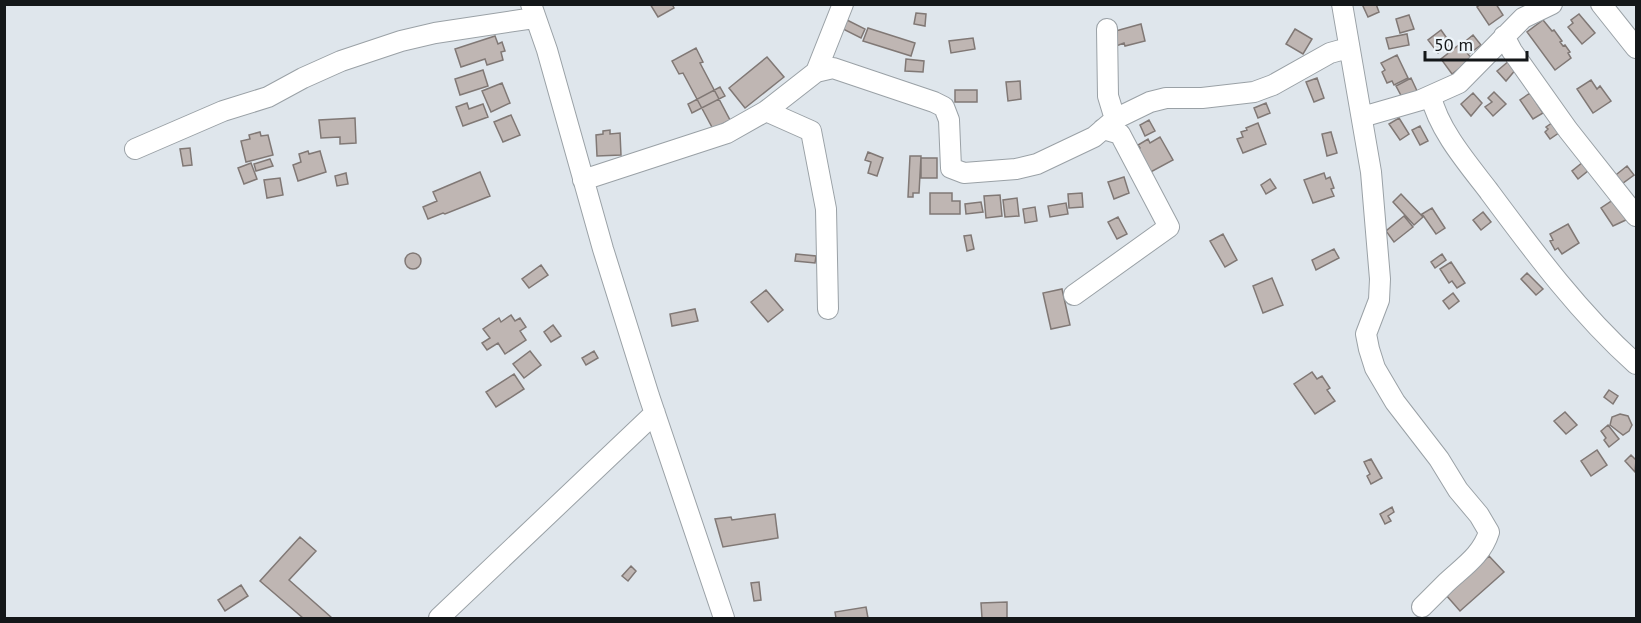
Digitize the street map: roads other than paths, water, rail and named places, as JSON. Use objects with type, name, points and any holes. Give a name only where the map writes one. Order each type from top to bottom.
[{"type":"street","points":[[816,72],[843,4]]},
{"type":"street","points":[[1342,4],[1371,172],[1380,279],[1379,300],[1366,334],[1369,349],[1375,368],[1395,402],[1458,490],[1479,515],[1489,532],[1486,544],[1470,563],[1446,583],[1422,608]]},
{"type":"street","points":[[1362,117],[1431,96],[1459,84],[1523,18],[1552,4]]},
{"type":"street","points":[[1601,4],[1636,48]]},
{"type":"street","points":[[135,149],[223,111],[268,97],[303,78],[341,62],[401,41],[532,11],[547,50],[583,180],[655,413],[724,618]]},
{"type":"street","points":[[1074,296],[1169,227],[1120,134],[1109,124],[1107,29]]},
{"type":"street","points":[[1504,36],[1512,51],[1568,130],[1636,216]]},
{"type":"street","points":[[583,180],[727,133],[766,111],[816,72],[833,68],[944,107],[948,120],[951,168],[964,173],[1016,169],[1037,164],[1094,137],[1109,124],[1150,102],[1166,98],[1202,98],[1254,92],[1273,85],[1330,53],[1348,48]]},
{"type":"street","points":[[1431,96],[1441,121],[1463,157],[1538,258],[1611,341],[1636,364]]},
{"type":"street","points":[[766,111],[811,131],[826,209],[828,309]]},
{"type":"street","points":[[439,618],[655,413]]}]
